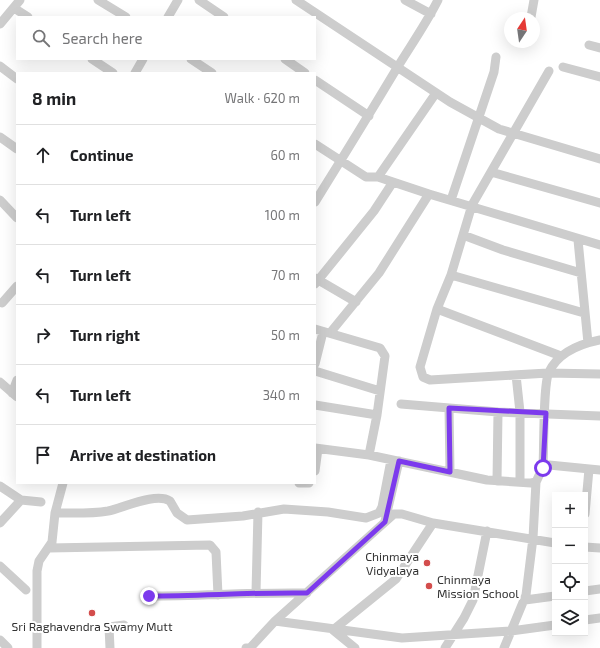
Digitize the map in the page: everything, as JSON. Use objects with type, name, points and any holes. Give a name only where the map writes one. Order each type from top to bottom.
[{"type":"street","points":[[0,24],[20,0]]},
{"type":"street","points":[[98,0],[124,16]]},
{"type":"street","points":[[169,16],[178,0]]},
{"type":"street","points":[[199,0],[223,16]]},
{"type":"street","points":[[296,0],[436,93],[498,129],[600,159]]},
{"type":"street","points":[[405,0],[431,14]]},
{"type":"street","points":[[316,200],[397,68],[425,27],[438,0]]},
{"type":"street","points":[[532,12],[534,0]]},
{"type":"street","points":[[14,8],[26,16]]},
{"type":"street","points":[[589,45],[600,48]]},
{"type":"street","points":[[452,200],[494,72],[496,57]]},
{"type":"street","points":[[94,60],[112,72]]},
{"type":"street","points":[[136,72],[142,60]]},
{"type":"street","points":[[192,60],[210,72]]},
{"type":"street","points":[[287,60],[304,72]]},
{"type":"street","points":[[0,66],[16,78]]},
{"type":"street","points":[[563,67],[600,77]]},
{"type":"street","points":[[550,72],[470,205],[451,275],[437,309],[420,367],[423,377],[434,380],[548,373],[600,374]]},
{"type":"street","points":[[316,81],[369,116]]},
{"type":"street","points":[[378,176],[436,93]]},
{"type":"street","points":[[0,137],[16,148]]},
{"type":"street","points":[[316,145],[366,177],[378,176],[429,194],[470,205],[578,240],[600,245]]},
{"type":"street","points":[[491,172],[600,202]]},
{"type":"street","points":[[356,302],[316,281],[374,211],[393,182]]},
{"type":"street","points":[[316,360],[323,331],[356,302],[378,273],[429,194]]},
{"type":"street","points":[[0,200],[16,217]]},
{"type":"street","points":[[463,235],[503,250],[581,273]]},
{"type":"street","points":[[578,240],[588,343]]},
{"type":"street","points":[[451,275],[584,313]]},
{"type":"street","points":[[1,303],[16,287]]},
{"type":"street","points":[[437,309],[561,356]]},
{"type":"street","points":[[323,331],[380,348],[384,351],[385,356],[377,415],[369,455]]},
{"type":"street","points":[[504,648],[525,600],[533,538],[536,482],[543,468],[548,373],[561,356],[588,343],[600,340]]},
{"type":"street","points":[[316,371],[380,391]]},
{"type":"street","points":[[516,375],[520,412],[520,482]]},
{"type":"street","points":[[0,382],[14,395]]},
{"type":"street","points":[[14,395],[16,385]]},
{"type":"street","points":[[401,404],[498,412],[600,416]]},
{"type":"street","points":[[316,405],[377,415]]},
{"type":"street","points":[[449,408],[450,472]]},
{"type":"street","points":[[497,481],[498,412]]},
{"type":"street","points":[[316,460],[317,448],[369,455],[497,481],[536,482]]},
{"type":"street","points":[[55,513],[107,511],[162,498],[170,501],[177,513],[187,520],[243,516],[258,512],[284,509],[328,512],[358,518],[374,516],[379,513],[382,507],[395,460]]},
{"type":"street","points":[[385,522],[395,460]]},
{"type":"street","points":[[543,468],[555,465],[600,470]]},
{"type":"street","points":[[587,492],[589,469]]},
{"type":"street","points":[[37,648],[37,571],[39,561],[49,548],[53,536],[55,513],[62,484]]},
{"type":"street","points":[[0,486],[21,500],[40,502]]},
{"type":"street","points":[[0,522],[21,500]]},
{"type":"street","points":[[256,592],[258,512]]},
{"type":"street","points":[[246,648],[250,648],[275,622],[394,514],[398,513],[433,523],[552,541]]},
{"type":"street","points":[[333,630],[396,579],[433,523]]},
{"type":"street","points":[[445,648],[473,600],[487,531]]},
{"type":"street","points":[[49,548],[210,545],[216,552],[218,595]]},
{"type":"street","points":[[588,547],[600,548]]},
{"type":"street","points":[[0,566],[26,590]]},
{"type":"street","points":[[588,591],[600,589]]},
{"type":"street","points":[[149,596],[218,595],[256,592],[307,593]]},
{"type":"street","points":[[525,600],[552,596]]},
{"type":"street","points":[[588,620],[600,618]]},
{"type":"street","points":[[275,622],[302,624],[333,630],[402,638],[511,631],[552,625]]},
{"type":"street","points":[[110,648],[109,627],[124,625]]},
{"type":"street","points":[[333,630],[354,648]]},
{"type":"street","points":[[0,640],[8,648]]},
{"type":"place","name":"Chinmaya Vidyalaya","points":[[427,563]]},
{"type":"place","name":"Chinmaya Mission School","points":[[429,586]]},
{"type":"place","name":"Sri Raghavendra Swamy Mutt","points":[[92,613]]},
{"type":"route","points":[[149,596],[218,595],[256,592],[307,593],[385,522],[399,461],[450,472],[449,408],[498,412],[546,413],[543,468]]}]
